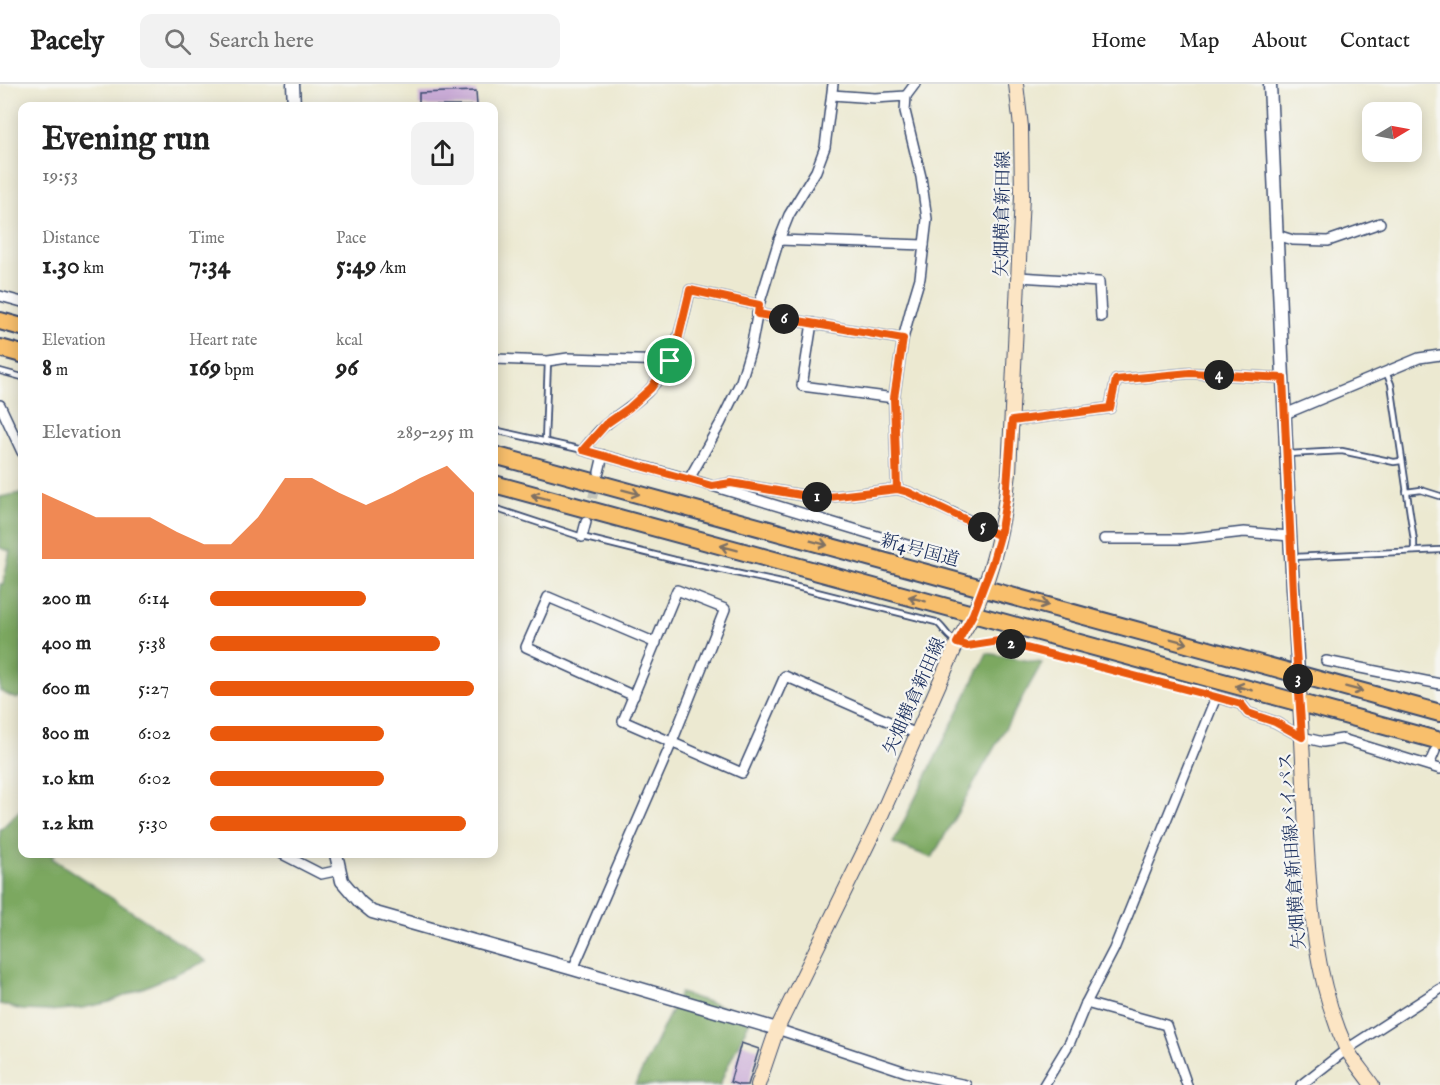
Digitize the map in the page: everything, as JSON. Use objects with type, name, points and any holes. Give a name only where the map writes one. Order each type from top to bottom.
[{"type":"highway","points":[[0,321],[18,326]]},
{"type":"highway","points":[[0,348],[18,353]]},
{"type":"highway","name":"新4号国道","points":[[498,455],[1440,713]]},
{"type":"highway","points":[[498,485],[1300,702],[1438,746]]},
{"type":"main road","name":"矢畑横倉新田線","points":[[758,1085],[777,1029],[876,826],[957,643],[973,614],[1000,536],[1008,481],[1012,421],[1022,196],[1021,127],[1016,84]]},
{"type":"main road","name":"矢畑横倉新田線バイパス","points":[[1298,674],[1311,915],[1318,959],[1329,1001],[1347,1049],[1372,1085]]},
{"type":"street","points":[[293,84],[294,102]]},
{"type":"street","points":[[689,479],[741,381],[751,348],[758,310],[779,240],[789,215],[816,171],[825,147],[833,84]]},
{"type":"street","points":[[897,489],[894,398],[903,339],[920,278],[927,219],[921,177],[905,111],[906,96],[915,84]]},
{"type":"street","points":[[1270,84],[1298,674]]},
{"type":"street","points":[[831,95],[874,98],[906,96]]},
{"type":"street","points":[[1277,235],[1293,240],[1328,241],[1380,223]]},
{"type":"street","points":[[779,240],[924,245]]},
{"type":"street","points":[[1019,277],[1099,282],[1101,316]]},
{"type":"street","points":[[903,339],[812,323],[690,290],[678,340],[670,361],[651,388],[629,408],[606,424],[583,450],[689,479],[917,548]]},
{"type":"street","points":[[0,296],[18,301]]},
{"type":"street","points":[[812,323],[802,386],[894,398]]},
{"type":"street","points":[[1285,414],[1419,358],[1440,355]]},
{"type":"street","points":[[498,359],[548,361],[568,358],[670,361]]},
{"type":"street","points":[[1012,421],[1110,408],[1116,380],[1190,373],[1283,378]]},
{"type":"street","points":[[0,405],[18,443]]},
{"type":"street","points":[[599,472],[603,455]]},
{"type":"street","points":[[712,486],[731,483],[812,497],[897,489],[908,492],[1000,536]]},
{"type":"street","points":[[582,537],[586,522]]},
{"type":"street","points":[[1104,540],[1183,539],[1244,532],[1290,536]]},
{"type":"street","points":[[573,969],[672,742],[725,609],[677,590],[623,721],[672,742],[742,773],[785,676],[917,734]]},
{"type":"street","points":[[634,696],[526,647],[548,597],[656,643]]},
{"type":"street","points":[[1326,661],[1440,684]]},
{"type":"street","points":[[1044,1085],[1070,1042],[1086,1003],[1114,949],[1216,697],[1241,704],[1248,713],[1275,722],[1302,737],[1323,742],[1342,739],[1440,769]]},
{"type":"street","points":[[1430,765],[1438,746]]},
{"type":"street","points":[[290,858],[321,874],[340,870]]},
{"type":"street","points":[[337,858],[342,881],[372,912],[777,1029],[906,1072],[966,1085]]},
{"type":"street","points":[[1301,1085],[1347,1049],[1440,989]]},
{"type":"street","points":[[1086,1003],[1166,1025],[1187,1085]]},
{"type":"lane","points":[[545,441],[548,361]]},
{"type":"lane","points":[[0,371],[18,376]]},
{"type":"lane","points":[[1386,372],[1391,384],[1414,551]]},
{"type":"lane","points":[[498,431],[583,450]]},
{"type":"lane","points":[[1287,454],[1342,451],[1394,462],[1401,461]]},
{"type":"lane","points":[[1406,492],[1421,490],[1440,496]]},
{"type":"lane","points":[[498,509],[582,537],[936,622],[957,643],[967,646],[999,641],[1216,697]]},
{"type":"lane","points":[[1291,557],[1440,550]]},
{"type":"green space","points":[[18,494],[18,698],[16,699],[0,691],[0,584],[3,584],[10,551],[0,548],[0,497]]},
{"type":"green space","points":[[987,653],[1042,663],[932,858],[893,843]]},
{"type":"green space","points":[[18,812],[18,858],[52,858],[206,961],[110,1002],[82,1008],[49,1011],[22,1010],[0,1004],[0,830]]},
{"type":"green space","points":[[680,993],[752,1016],[720,1085],[635,1085]]},
{"type":"building","points":[[476,91],[477,102],[419,102],[419,93]]},
{"type":"building","points":[[741,1043],[759,1049],[748,1085],[730,1082]]},
{"type":"tunnel","points":[[589,511],[597,481]]},
{"type":"route","points":[[670,361],[651,388],[629,408],[606,424],[583,450],[712,486],[731,483],[812,497],[897,489],[908,492],[1000,536],[973,614],[957,643],[967,646],[999,641],[1216,697],[1241,704],[1248,713],[1275,722],[1302,737],[1283,378],[1190,373],[1116,380],[1110,408],[1012,421],[1009,472],[1000,536],[954,513],[908,492],[897,489],[894,398],[903,339],[758,314],[759,305],[690,290],[678,340],[670,361]]}]
